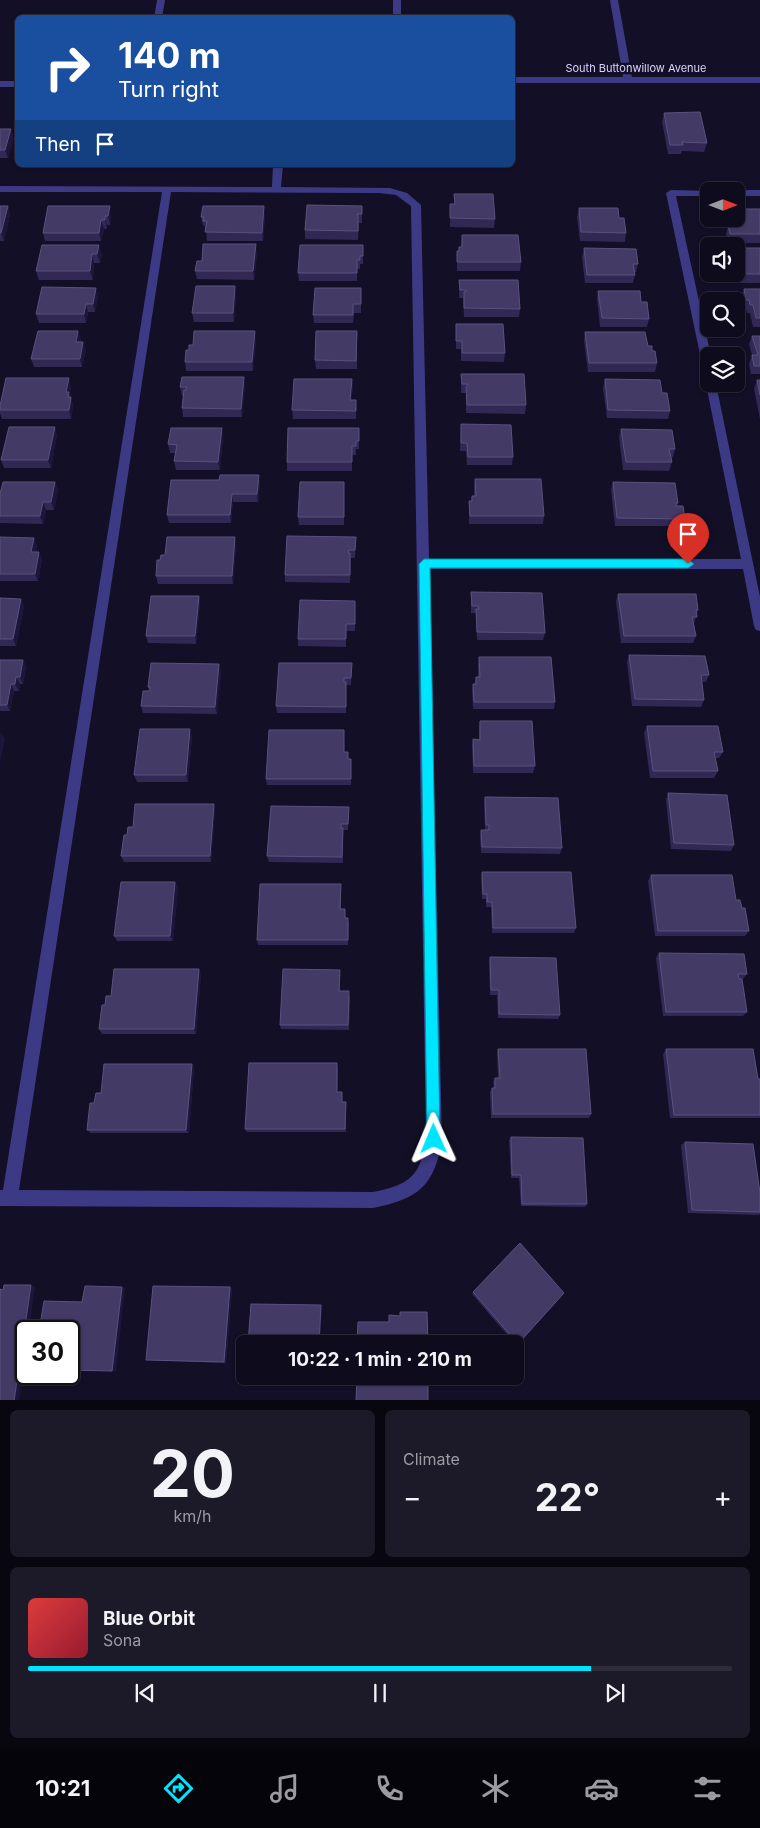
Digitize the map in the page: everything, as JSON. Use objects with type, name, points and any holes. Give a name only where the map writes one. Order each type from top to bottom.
[{"type":"street","points":[[158,15],[161,0]]},
{"type":"street","points":[[396,0],[397,15]]},
{"type":"street","points":[[614,0],[628,79]]},
{"type":"street","name":"South Buttonwillow Avenue","points":[[515,80],[760,80]]},
{"type":"street","points":[[0,84],[15,84]]},
{"type":"street","points":[[276,189],[278,167]]},
{"type":"street","points":[[0,189],[167,189],[276,189],[393,191],[411,198],[416,205],[434,1139],[432,1160],[422,1178],[409,1191],[393,1197],[373,1200],[5,1198],[167,189]]},
{"type":"street","points":[[745,193],[760,192]]},
{"type":"street","points":[[700,193],[671,194],[703,347]]},
{"type":"street","points":[[713,392],[760,626]]},
{"type":"street","points":[[424,564],[748,564]]},
{"type":"building","points":[[700,112],[707,143],[682,142],[683,145],[670,145],[664,113]]},
{"type":"building","points":[[0,129],[11,129],[5,150],[0,150]]},
{"type":"building","points":[[454,194],[493,194],[495,219],[450,218],[450,204],[455,204]]},
{"type":"building","points":[[307,205],[362,206],[362,214],[357,214],[358,231],[305,230]]},
{"type":"building","points":[[0,206],[8,206],[1,233],[0,233]]},
{"type":"building","points":[[48,206],[110,206],[108,216],[105,216],[105,220],[101,220],[99,233],[43,233]]},
{"type":"building","points":[[203,206],[264,206],[262,233],[205,232],[207,221],[203,221],[204,217],[201,217]]},
{"type":"building","points":[[579,208],[618,208],[619,218],[624,218],[626,233],[581,232]]},
{"type":"building","points":[[745,209],[760,209],[760,234],[730,234],[729,228],[745,228]]},
{"type":"building","points":[[462,235],[518,235],[521,262],[457,262],[457,251],[459,251],[459,247],[462,247]]},
{"type":"building","points":[[203,244],[256,244],[253,271],[195,271],[197,261],[202,261]]},
{"type":"building","points":[[42,245],[99,245],[97,254],[92,254],[90,271],[36,271]]},
{"type":"building","points":[[300,245],[363,245],[363,256],[360,256],[360,260],[357,260],[357,273],[298,273]]},
{"type":"building","points":[[584,248],[636,249],[638,264],[633,264],[635,275],[587,275]]},
{"type":"building","points":[[745,248],[760,248],[760,274],[745,274]]},
{"type":"building","points":[[459,280],[518,280],[520,309],[464,308],[464,292],[466,290],[460,290]]},
{"type":"building","points":[[196,286],[235,286],[233,313],[192,313]]},
{"type":"building","points":[[42,287],[96,288],[93,304],[86,304],[84,314],[36,314]]},
{"type":"building","points":[[315,288],[361,288],[361,304],[353,304],[353,315],[313,315]]},
{"type":"building","points":[[744,289],[760,289],[760,318],[756,318],[753,305],[750,305],[749,300],[746,300]]},
{"type":"building","points":[[598,291],[640,291],[641,302],[647,302],[649,319],[602,318]]},
{"type":"building","points":[[456,324],[503,324],[505,353],[462,353],[462,341],[456,341]]},
{"type":"building","points":[[38,331],[78,331],[76,342],[83,342],[80,359],[31,359]]},
{"type":"building","points":[[194,331],[255,331],[252,362],[185,362],[186,350],[189,350],[189,345],[193,345]]},
{"type":"building","points":[[316,331],[357,331],[356,361],[315,360]]},
{"type":"building","points":[[585,332],[645,332],[648,346],[652,346],[652,351],[655,351],[657,363],[589,363]]},
{"type":"building","points":[[752,336],[760,336],[760,366],[754,366],[752,355],[758,355]]},
{"type":"building","points":[[461,374],[524,374],[526,405],[467,405],[466,387],[468,384],[462,384]]},
{"type":"building","points":[[182,377],[244,377],[241,409],[182,408],[184,390],[187,387],[180,387]]},
{"type":"building","points":[[6,378],[69,378],[66,392],[69,392],[68,397],[71,397],[69,410],[0,410]]},
{"type":"building","points":[[294,379],[352,379],[350,400],[356,400],[356,411],[292,410]]},
{"type":"building","points":[[605,379],[660,380],[662,393],[667,393],[670,411],[608,410]]},
{"type":"building","points":[[757,380],[760,380],[760,395]]},
{"type":"building","points":[[461,424],[511,425],[513,457],[468,457],[467,443],[461,443]]},
{"type":"building","points":[[9,427],[55,427],[48,460],[1,460]]},
{"type":"building","points":[[171,428],[222,428],[218,462],[174,461],[177,445],[168,444]]},
{"type":"building","points":[[288,428],[359,428],[359,441],[356,441],[356,446],[352,446],[352,462],[287,462]]},
{"type":"building","points":[[621,429],[672,430],[675,449],[669,449],[672,462],[626,462]]},
{"type":"building","points":[[220,475],[259,475],[257,494],[232,494],[230,515],[167,515],[171,480],[219,480]]},
{"type":"building","points":[[475,479],[541,479],[544,516],[470,516],[469,501],[472,501],[472,496],[476,496]]},
{"type":"building","points":[[3,482],[55,482],[51,502],[43,502],[40,516],[0,516],[0,494]]},
{"type":"building","points":[[300,482],[344,482],[344,517],[298,517]]},
{"type":"building","points":[[613,482],[675,483],[678,503],[676,503],[676,506],[683,506],[685,519],[617,518]]},
{"type":"building","points":[[287,536],[356,537],[355,550],[349,550],[348,553],[350,553],[350,575],[285,575]]},
{"type":"building","points":[[0,537],[34,538],[31,552],[39,552],[35,574],[0,574]]},
{"type":"building","points":[[167,537],[235,537],[232,576],[156,576],[157,560],[160,560],[161,555],[165,555]]},
{"type":"building","points":[[471,592],[542,593],[545,633],[477,632],[476,609],[479,609],[478,606],[472,606]]},
{"type":"building","points":[[618,594],[696,594],[697,617],[692,617],[696,636],[624,636]]},
{"type":"building","points":[[151,596],[199,596],[195,636],[146,636]]},
{"type":"building","points":[[0,598],[21,599],[13,639],[0,639]]},
{"type":"building","points":[[300,600],[355,601],[355,624],[346,624],[346,639],[298,639]]},
{"type":"building","points":[[629,655],[705,656],[709,675],[701,675],[704,700],[635,699]]},
{"type":"building","points":[[479,657],[551,657],[555,702],[474,702],[473,684],[476,684],[476,677],[480,677]]},
{"type":"building","points":[[0,660],[23,660],[20,677],[16,677],[15,684],[11,684],[7,705],[0,705]]},
{"type":"building","points":[[151,663],[219,664],[215,707],[141,706],[143,691],[150,691],[150,687],[148,687]]},
{"type":"building","points":[[279,663],[352,663],[351,678],[344,678],[344,682],[346,682],[346,707],[276,706]]},
{"type":"building","points":[[480,721],[532,721],[535,766],[474,766],[473,739],[480,740]]},
{"type":"building","points":[[647,726],[718,726],[723,752],[714,752],[718,771],[653,771]]},
{"type":"building","points":[[140,729],[190,729],[186,775],[134,775]]},
{"type":"building","points":[[269,730],[344,730],[344,752],[348,752],[348,759],[351,759],[351,779],[266,779]]},
{"type":"building","points":[[668,793],[727,795],[734,845],[674,843]]},
{"type":"building","points":[[485,797],[558,798],[562,848],[482,847],[481,830],[489,830],[489,825],[486,825]]},
{"type":"building","points":[[135,804],[214,804],[210,856],[121,856],[124,835],[127,835],[128,827],[133,827]]},
{"type":"building","points":[[271,806],[349,807],[348,824],[341,824],[341,828],[343,828],[342,857],[267,856]]},
{"type":"building","points":[[482,872],[571,872],[576,928],[493,928],[492,902],[487,902],[487,894],[483,894]]},
{"type":"building","points":[[651,875],[732,875],[736,900],[740,900],[742,908],[745,908],[749,931],[658,931]]},
{"type":"building","points":[[121,882],[175,882],[170,936],[114,936]]},
{"type":"building","points":[[260,884],[341,884],[340,909],[345,909],[345,918],[348,918],[348,940],[257,940]]},
{"type":"building","points":[[659,953],[744,954],[747,974],[738,974],[739,979],[742,979],[747,1012],[666,1012]]},
{"type":"building","points":[[490,957],[556,958],[560,1015],[499,1014],[499,990],[491,990]]},
{"type":"building","points":[[114,969],[199,969],[194,1029],[99,1029],[102,1005],[105,1005],[106,996],[111,996]]},
{"type":"building","points":[[283,969],[340,970],[339,991],[349,991],[348,1025],[280,1025]]},
{"type":"building","points":[[498,1049],[586,1049],[591,1114],[493,1114],[492,1088],[495,1088],[495,1078],[500,1078]]},
{"type":"building","points":[[666,1049],[753,1049],[758,1079],[760,1079],[760,1115],[674,1115]]},
{"type":"building","points":[[249,1063],[337,1063],[337,1092],[342,1092],[342,1102],[346,1102],[345,1129],[245,1129]]},
{"type":"building","points":[[104,1064],[192,1064],[186,1130],[87,1130],[90,1103],[94,1103],[96,1093],[101,1093]]},
{"type":"building","points":[[511,1137],[583,1138],[587,1204],[522,1204],[521,1175],[512,1175]]},
{"type":"building","points":[[685,1142],[753,1144],[760,1193],[760,1212],[692,1210]]},
{"type":"building","points":[[520,1243],[564,1293],[524,1337],[524,1335],[510,1335],[473,1292]]},
{"type":"building","points":[[4,1285],[31,1285],[26,1320],[15,1320],[16,1385],[14,1400],[0,1400],[0,1289],[3,1290]]},
{"type":"building","points":[[85,1286],[122,1287],[112,1371],[80,1370],[80,1320],[41,1320],[44,1301],[82,1302]]},
{"type":"building","points":[[153,1286],[230,1287],[224,1362],[146,1360]]},
{"type":"building","points":[[251,1304],[321,1305],[319,1335],[249,1335]]},
{"type":"building","points":[[400,1312],[427,1312],[428,1335],[357,1335],[358,1322],[389,1322],[389,1315],[400,1316]]},
{"type":"building","points":[[357,1385],[428,1385],[428,1400],[356,1400]]},
{"type":"route","points":[[434,1139],[424,564],[688,564]]}]
